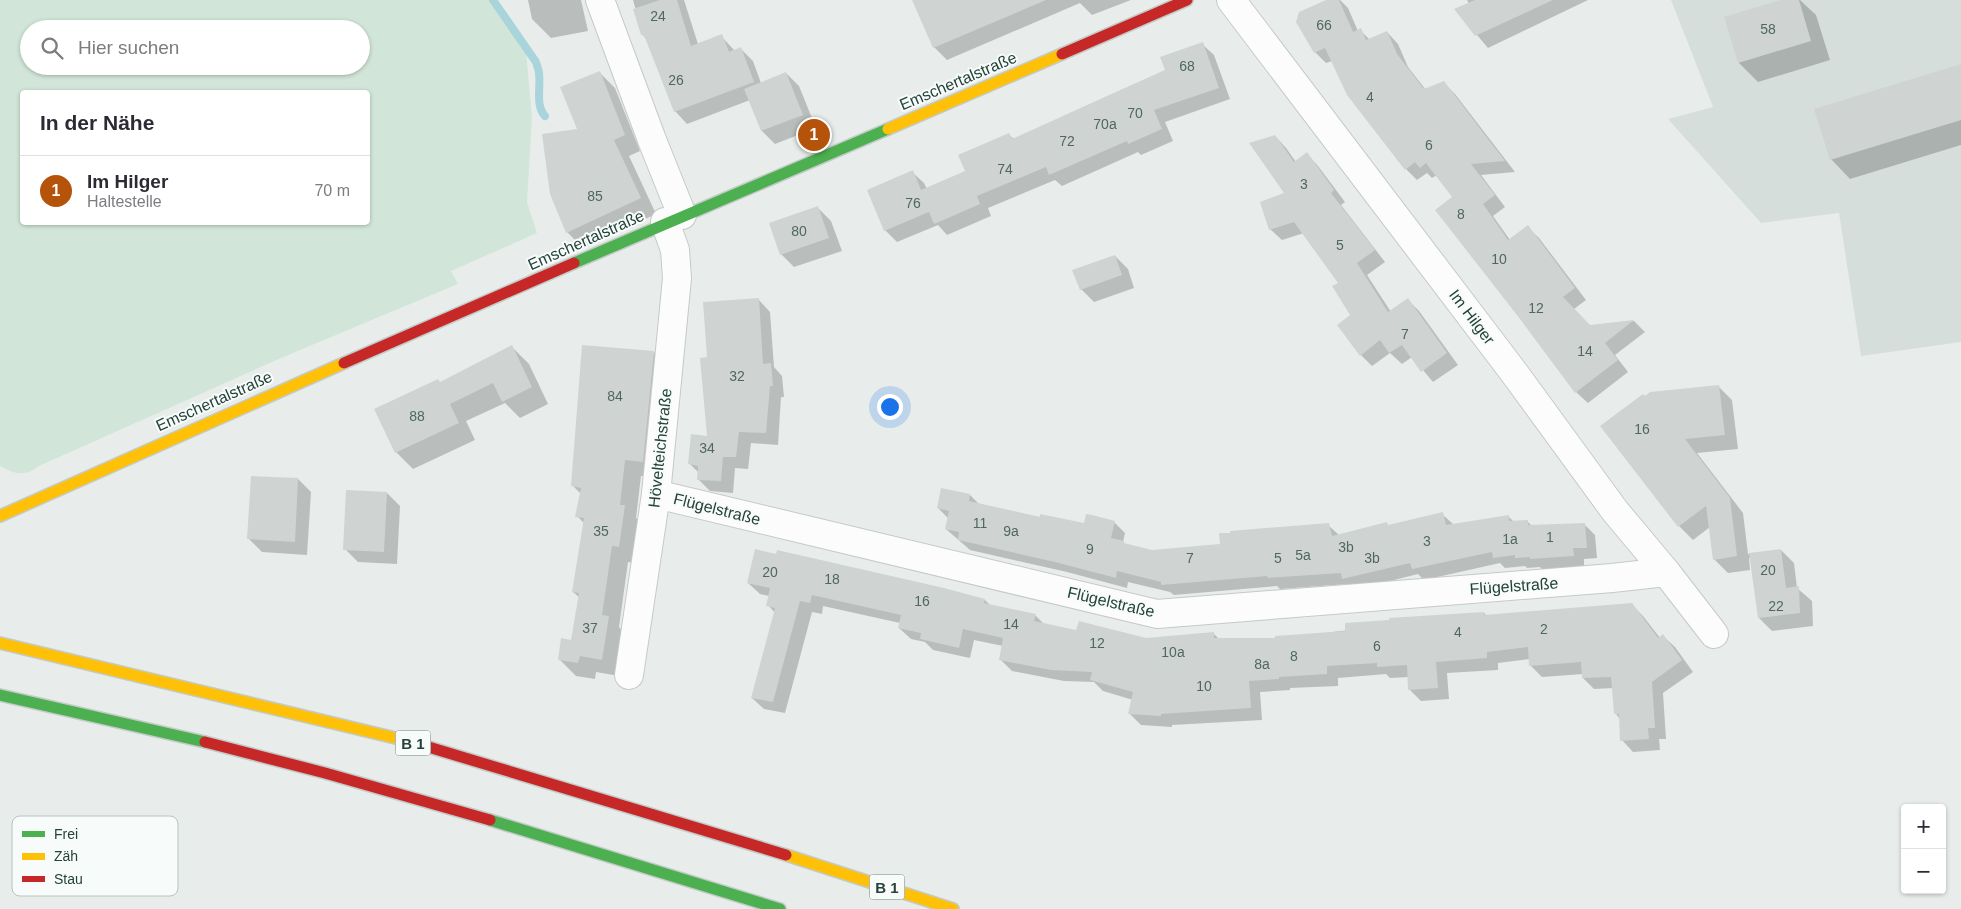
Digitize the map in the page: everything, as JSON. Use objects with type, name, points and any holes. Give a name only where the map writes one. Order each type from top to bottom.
[{"type":"main road","name":"Emschertalstraße","points":[[1,513],[299,381],[1187,0]]},
{"type":"main road","name":"B 1","points":[[0,643],[408,741],[820,865],[953,909]]},
{"type":"main road","points":[[0,695],[156,730],[370,786],[671,874],[780,909]]},
{"type":"street","name":"Hövelteichstraße","points":[[600,0],[652,140],[674,219],[677,278],[656,494],[629,675]]},
{"type":"street","name":"Im Hilger","points":[[1231,0],[1515,374],[1615,511],[1714,634]]},
{"type":"street","name":"Flügelstraße","points":[[656,494],[1157,614],[1612,578],[1666,572]]},
{"type":"shaded area","points":[[1671,0],[1961,0],[1961,342],[1861,356],[1839,213],[1761,223],[1668,119],[1713,107]]},
{"type":"green space","points":[[0,0],[495,0],[526,50],[532,118],[527,202],[537,233],[451,271],[458,284],[281,358],[29,472],[10,471],[0,466]]},
{"type":"building","points":[[660,0],[677,0],[691,46],[722,34],[729,52],[741,47],[754,82],[674,112],[644,35],[641,35],[633,9]]},
{"type":"building","points":[[912,0],[1046,0],[933,48]]},
{"type":"building","points":[[1326,0],[1339,0],[1353,32],[1361,28],[1366,40],[1387,31],[1397,54],[1424,89],[1444,81],[1505,161],[1471,164],[1495,195],[1483,204],[1508,240],[1528,225],[1575,288],[1563,297],[1590,325],[1634,320],[1605,343],[1618,360],[1575,393],[1435,210],[1452,197],[1426,163],[1420,168],[1415,162],[1405,170],[1347,95],[1325,48],[1314,53],[1296,22],[1299,12]]},
{"type":"building","points":[[1475,0],[1553,0],[1475,36],[1454,9]]},
{"type":"building","points":[[1780,0],[1799,0],[1811,41],[1738,63],[1724,17]]},
{"type":"building","points":[[1203,42],[1219,88],[1154,110],[1162,129],[1128,144],[1127,141],[1049,175],[1046,167],[977,196],[980,204],[934,224],[929,212],[884,231],[867,190],[913,170],[921,190],[965,171],[958,155],[1009,133],[1012,139],[1165,70],[1160,57]]},
{"type":"building","points":[[1961,64],[1961,120],[1830,160],[1814,109]]},
{"type":"building","points":[[600,71],[625,135],[614,140],[641,198],[566,233],[550,194],[542,134],[577,129],[560,87]]},
{"type":"building","points":[[786,72],[803,115],[761,131],[744,89]]},
{"type":"building","points":[[1275,135],[1294,162],[1307,152],[1334,190],[1331,193],[1375,250],[1357,263],[1388,312],[1408,298],[1447,353],[1421,372],[1402,345],[1389,353],[1380,340],[1360,356],[1337,325],[1350,315],[1332,286],[1338,283],[1294,222],[1269,230],[1260,202],[1284,193],[1249,143]]},
{"type":"building","points":[[818,206],[829,238],[780,255],[769,223]]},
{"type":"building","points":[[1115,255],[1122,275],[1080,290],[1072,270]]},
{"type":"building","points":[[759,298],[763,364],[771,363],[773,386],[770,386],[766,433],[739,432],[736,457],[723,457],[721,481],[697,480],[698,466],[688,464],[691,434],[707,436],[700,358],[707,357],[703,302]]},
{"type":"building","points":[[512,345],[532,387],[502,402],[493,383],[450,404],[459,423],[395,453],[374,409],[438,379],[440,382]]},
{"type":"building","points":[[582,345],[654,351],[643,462],[625,460],[620,505],[625,505],[619,547],[612,546],[602,615],[609,616],[602,660],[580,656],[578,663],[558,660],[561,638],[571,640],[579,593],[572,592],[584,518],[575,517],[581,488],[571,486]]},
{"type":"building","points":[[1719,385],[1725,435],[1685,439],[1730,498],[1737,556],[1713,560],[1706,506],[1678,527],[1600,426],[1643,394],[1645,396],[1650,392]]},
{"type":"building","points":[[251,476],[298,478],[295,542],[247,539]]},
{"type":"building","points":[[941,488],[970,494],[969,501],[1040,517],[1040,514],[1084,523],[1086,514],[1115,521],[1111,538],[1152,550],[1220,544],[1219,533],[1230,533],[1230,531],[1329,523],[1332,536],[1387,522],[1388,525],[1443,512],[1446,525],[1509,515],[1509,521],[1528,520],[1528,525],[1585,523],[1587,548],[1573,548],[1574,556],[1530,559],[1530,557],[1515,558],[1515,555],[1493,558],[1492,552],[1412,569],[1410,563],[1342,579],[1341,573],[1268,578],[1267,576],[1161,585],[1161,582],[1117,571],[1116,578],[958,540],[959,532],[945,529],[949,511],[937,508]]},
{"type":"building","points":[[346,490],[387,492],[384,552],[343,550]]},
{"type":"building","points":[[755,549],[776,554],[777,550],[944,588],[985,599],[984,603],[1036,614],[1034,621],[1076,630],[1079,621],[1146,638],[1214,632],[1214,638],[1275,638],[1275,636],[1345,631],[1345,623],[1389,620],[1389,618],[1484,612],[1484,615],[1632,603],[1658,638],[1663,634],[1682,660],[1652,682],[1655,728],[1648,728],[1649,739],[1620,741],[1619,714],[1614,714],[1611,677],[1582,678],[1581,662],[1529,666],[1528,647],[1487,652],[1487,658],[1436,662],[1438,688],[1408,690],[1407,665],[1377,667],[1377,663],[1327,666],[1327,674],[1249,681],[1251,708],[1161,714],[1161,716],[1128,714],[1133,692],[1090,680],[1092,672],[1051,670],[999,660],[1003,638],[963,629],[959,648],[920,639],[921,633],[898,628],[901,615],[812,595],[810,603],[800,601],[773,702],[751,698],[775,608],[766,606],[770,588],[747,583]]},
{"type":"building","points":[[1781,549],[1786,588],[1799,586],[1800,613],[1758,618],[1749,553]]},
{"type":"waterway","points":[[493,0],[536,62],[539,72],[539,102],[545,116]]},
{"type":"traffic: fast","points":[[574,263],[888,129]]},
{"type":"traffic: fast","points":[[0,695],[205,742]]},
{"type":"traffic: fast","points":[[490,820],[780,909]]},
{"type":"traffic: slow","points":[[888,129],[1062,54]]},
{"type":"traffic: slow","points":[[0,516],[344,363]]},
{"type":"traffic: slow","points":[[0,643],[412,742]]},
{"type":"traffic: slow","points":[[786,855],[953,909]]},
{"type":"traffic: jam","points":[[1062,54],[1187,0]]},
{"type":"traffic: jam","points":[[344,363],[574,263]]},
{"type":"traffic: jam","points":[[205,742],[325,773],[490,820]]},
{"type":"traffic: jam","points":[[412,742],[786,855]]},
{"type":"place","name":"Im Hilger","points":[[814,135]]}]
